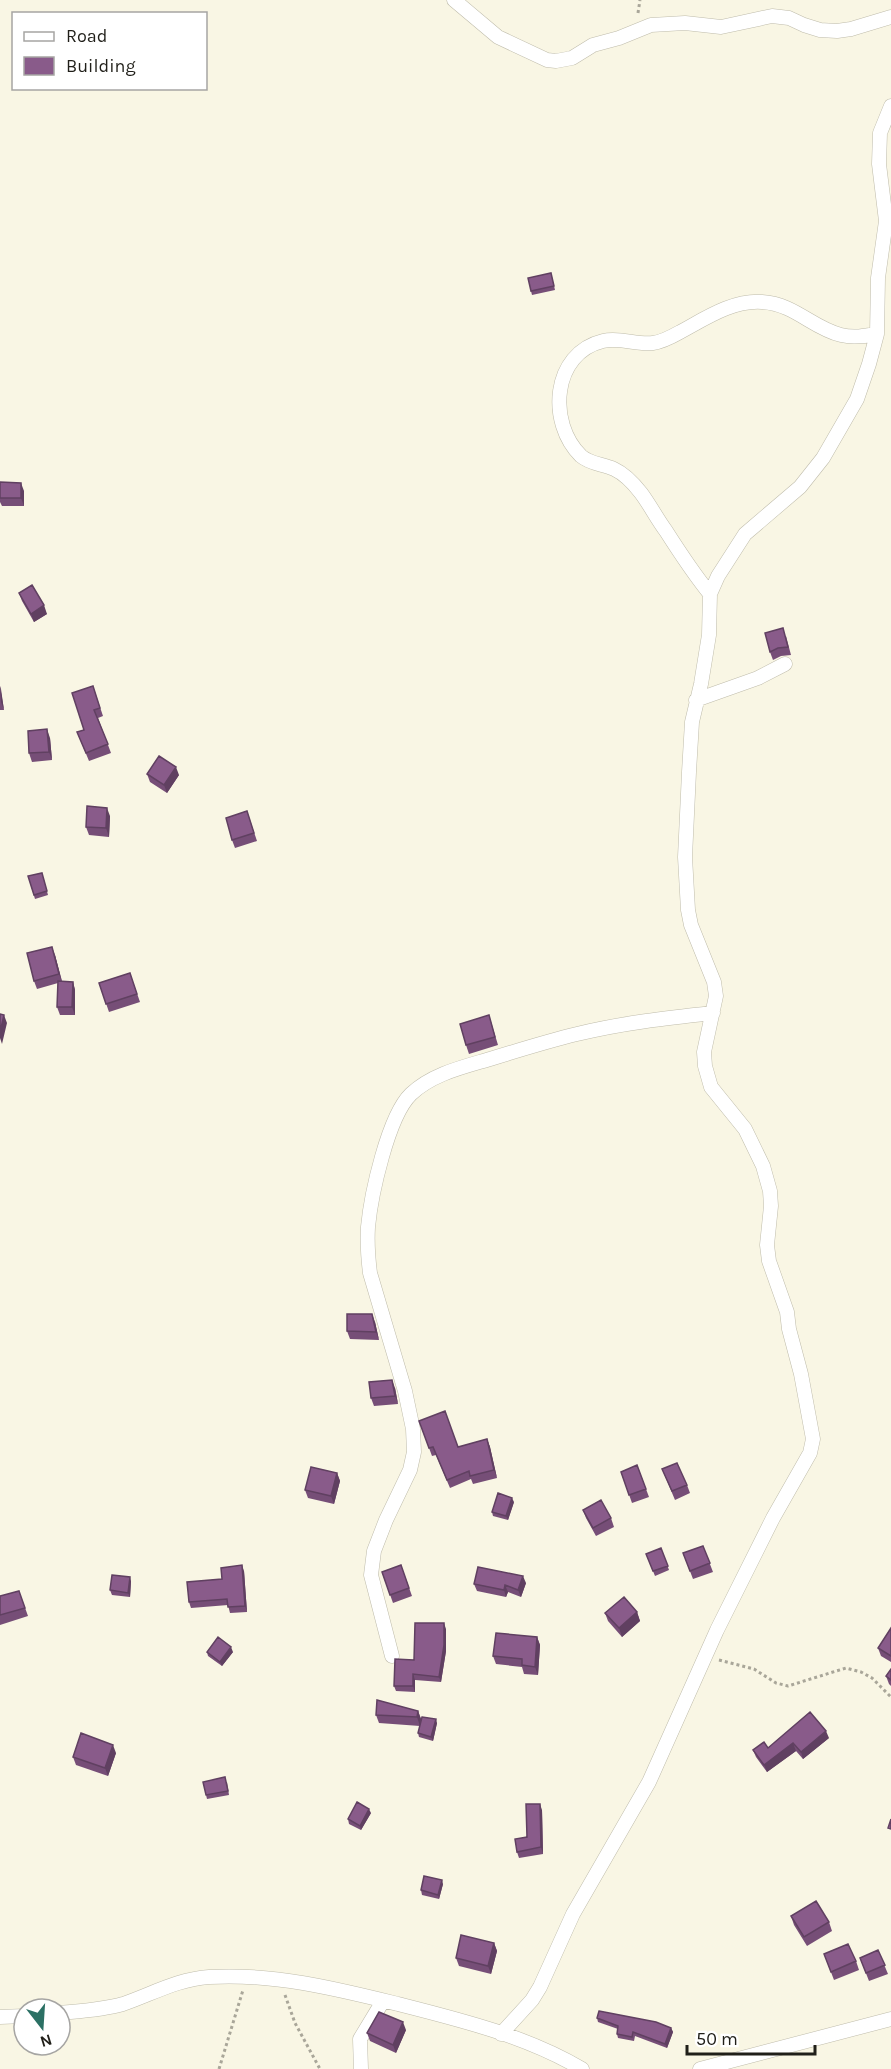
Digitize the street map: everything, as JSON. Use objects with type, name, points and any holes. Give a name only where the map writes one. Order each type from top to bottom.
[{"type":"street","points":[[454,0],[498,37],[547,60],[556,61],[572,58],[592,45],[619,38],[651,25],[685,23],[720,27],[782,16],[820,30],[837,31],[891,17]]},
{"type":"street","points":[[501,2034],[532,2000],[540,1987],[573,1914],[650,1782],[717,1630],[773,1518],[810,1453],[813,1439],[787,1312],[769,1261],[767,1245],[770,1191],[763,1166],[745,1130],[711,1088],[705,1066],[704,1052],[716,996],[714,982],[691,925],[686,888],[685,857],[689,772],[692,722],[708,644],[710,594],[718,576],[744,534],[800,488],[824,458],[856,399],[877,334],[878,278],[886,221],[879,164],[880,133],[891,106]]},
{"type":"street","points":[[710,594],[686,563],[634,485],[615,469],[583,458],[570,444],[558,403],[560,388],[576,357],[602,341],[654,343],[670,338],[712,314],[735,305],[761,302],[781,305],[843,336],[862,337],[877,334]]},
{"type":"street","points":[[696,700],[758,678],[785,664]]},
{"type":"street","points":[[392,1656],[370,1575],[374,1551],[382,1530],[410,1470],[414,1452],[413,1429],[370,1273],[367,1254],[368,1226],[373,1197],[389,1135],[399,1111],[410,1095],[422,1086],[439,1076],[465,1067],[579,1034],[654,1020],[713,1013]]},
{"type":"street","points":[[72,2012],[123,2004],[180,1981],[209,1977],[247,1977],[327,1986],[438,2014],[553,2052],[582,2069]]},
{"type":"street","points":[[361,2069],[360,2039],[383,2001]]},
{"type":"street","points":[[700,2069],[891,2019]]},
{"type":"path","points":[[705,1658],[736,1663],[754,1669],[776,1683],[788,1686],[846,1668],[872,1678],[891,1697]]},
{"type":"path","points":[[219,2069],[247,1977]]},
{"type":"path","points":[[280,1981],[295,2023],[320,2069]]},
{"type":"building","points":[[551,273],[554,286],[531,291],[528,278]]},
{"type":"building","points":[[0,482],[21,483],[21,498],[0,498]]},
{"type":"building","points":[[32,585],[44,605],[31,614],[19,593]]},
{"type":"building","points":[[783,628],[788,647],[770,652],[765,633]]},
{"type":"building","points":[[93,686],[100,708],[94,710],[108,744],[86,753],[77,732],[84,730],[72,693]]},
{"type":"building","points":[[47,729],[49,752],[29,753],[28,731]]},
{"type":"building","points":[[159,756],[176,767],[164,785],[147,774]]},
{"type":"building","points":[[87,806],[107,808],[106,828],[86,827]]},
{"type":"building","points":[[247,811],[254,833],[232,840],[226,818]]},
{"type":"building","points":[[42,873],[47,891],[34,895],[28,876]]},
{"type":"building","points":[[52,947],[59,974],[34,981],[27,953]]},
{"type":"building","points":[[130,973],[137,994],[106,1004],[99,983]]},
{"type":"building","points":[[58,981],[73,982],[72,1007],[57,1007]]},
{"type":"building","points":[[0,1014],[4,1015],[0,1032]]},
{"type":"building","points":[[489,1015],[495,1037],[466,1045],[460,1024]]},
{"type":"building","points":[[347,1314],[372,1314],[376,1332],[347,1331]]},
{"type":"building","points":[[392,1380],[395,1396],[371,1398],[369,1382]]},
{"type":"building","points":[[445,1411],[458,1447],[487,1439],[494,1470],[470,1476],[469,1471],[447,1480],[433,1447],[429,1448],[419,1421]]},
{"type":"building","points":[[677,1463],[687,1485],[672,1491],[662,1469]]},
{"type":"building","points":[[637,1465],[646,1489],[629,1495],[621,1472]]},
{"type":"building","points":[[311,1467],[337,1473],[331,1496],[305,1490]]},
{"type":"building","points":[[498,1493],[512,1498],[506,1516],[492,1512]]},
{"type":"building","points":[[601,1500],[611,1518],[593,1528],[583,1510]]},
{"type":"building","points":[[703,1546],[710,1563],[690,1571],[683,1553]]},
{"type":"building","points":[[661,1548],[668,1566],[653,1571],[646,1554]]},
{"type":"building","points":[[242,1565],[245,1606],[228,1607],[227,1599],[189,1602],[187,1582],[222,1579],[221,1568]]},
{"type":"building","points":[[401,1565],[409,1588],[390,1595],[382,1572]]},
{"type":"building","points":[[478,1567],[523,1576],[518,1590],[505,1585],[504,1590],[474,1584]]},
{"type":"building","points":[[112,1575],[130,1577],[128,1593],[110,1590]]},
{"type":"building","points":[[19,1591],[25,1608],[0,1615],[0,1596]]},
{"type":"building","points":[[624,1597],[637,1612],[619,1628],[605,1613]]},
{"type":"building","points":[[415,1623],[444,1623],[444,1645],[439,1677],[413,1674],[413,1686],[394,1686],[395,1659],[414,1660]]},
{"type":"building","points":[[891,1628],[891,1656],[878,1648]]},
{"type":"building","points":[[496,1633],[537,1637],[535,1667],[522,1665],[522,1659],[493,1656]]},
{"type":"building","points":[[218,1637],[231,1647],[220,1662],[207,1652]]},
{"type":"building","points":[[891,1669],[891,1680],[886,1676]]},
{"type":"building","points":[[377,1700],[418,1711],[417,1717],[376,1715]]},
{"type":"building","points":[[810,1712],[826,1731],[801,1752],[793,1743],[764,1765],[753,1750],[764,1742],[768,1748]]},
{"type":"building","points":[[422,1717],[436,1719],[431,1737],[418,1733]]},
{"type":"building","points":[[81,1733],[113,1745],[105,1768],[73,1757]]},
{"type":"building","points":[[225,1777],[228,1791],[206,1795],[203,1782]]},
{"type":"building","points":[[357,1802],[369,1809],[360,1826],[348,1819]]},
{"type":"building","points":[[526,1804],[540,1804],[541,1847],[517,1852],[515,1839],[527,1837]]},
{"type":"building","points":[[424,1876],[442,1880],[438,1895],[421,1890]]},
{"type":"building","points":[[816,1901],[829,1922],[804,1937],[791,1916]]},
{"type":"building","points":[[461,1935],[494,1943],[488,1966],[456,1958]]},
{"type":"building","points":[[848,1944],[856,1961],[831,1972],[824,1954]]},
{"type":"building","points":[[878,1950],[885,1965],[866,1973],[860,1958]]},
{"type":"building","points":[[599,2011],[656,2022],[671,2028],[665,2044],[633,2032],[632,2037],[617,2034],[618,2026],[597,2018]]},
{"type":"building","points":[[379,2012],[403,2022],[393,2045],[367,2033]]}]
